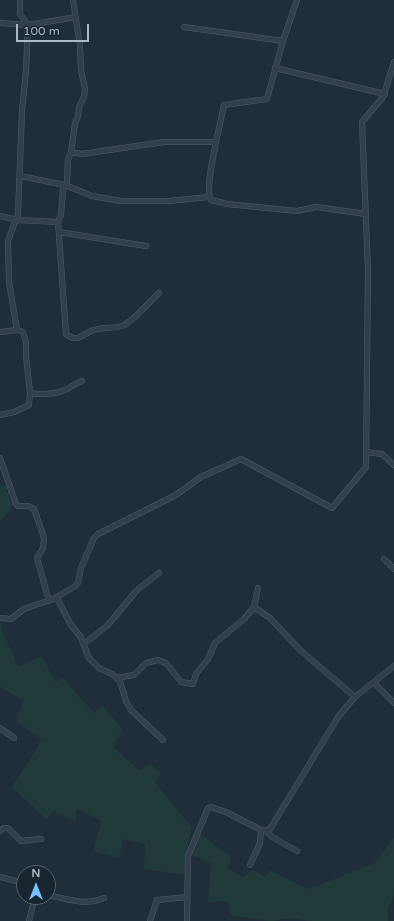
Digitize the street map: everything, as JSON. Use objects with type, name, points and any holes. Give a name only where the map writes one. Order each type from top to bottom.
[{"type":"street","points":[[17,330],[9,282],[8,241],[17,220],[28,25],[20,14],[20,0]]},
{"type":"street","points":[[73,0],[80,46],[81,71],[85,88],[84,97],[79,107],[78,117],[75,123],[71,152],[68,160],[61,215],[58,222],[66,334],[69,337],[79,338],[93,330],[114,329],[124,326],[159,293]]},
{"type":"street","points":[[209,197],[216,142],[224,105],[267,99],[283,41],[297,0]]},
{"type":"street","points":[[0,23],[28,25],[76,18]]},
{"type":"street","points":[[184,27],[283,41]]},
{"type":"street","points":[[0,618],[11,619],[24,609],[57,598],[78,583],[81,568],[94,538],[98,534],[176,495],[201,477],[241,459],[332,508],[366,468],[368,270],[362,122],[385,94],[394,62]]},
{"type":"street","points":[[276,68],[385,94]]},
{"type":"street","points":[[71,152],[82,154],[164,142],[216,142]]},
{"type":"street","points":[[20,176],[65,185],[92,196],[121,201],[169,201],[209,197],[211,200],[227,204],[297,211],[316,207],[366,214]]},
{"type":"street","points":[[0,216],[17,220],[58,222]]},
{"type":"street","points":[[59,232],[146,246]]},
{"type":"street","points":[[0,332],[17,330],[23,332],[25,337],[30,393],[28,405],[14,412],[0,414]]},
{"type":"street","points":[[30,393],[60,392],[73,384],[82,381]]},
{"type":"street","points":[[366,452],[382,454],[394,465]]},
{"type":"street","points":[[0,458],[16,504],[18,506],[28,506],[34,509],[44,535],[43,548],[37,558],[49,601]]},
{"type":"street","points":[[384,559],[394,569]]},
{"type":"street","points":[[84,644],[108,625],[137,590],[159,573]]},
{"type":"street","points":[[117,678],[134,675],[146,663],[158,660],[166,662],[181,682],[193,684],[196,674],[208,659],[215,643],[244,619],[254,607],[258,588]]},
{"type":"street","points":[[57,598],[67,618],[80,636],[89,658],[93,663],[117,678],[131,710],[163,740]]},
{"type":"street","points":[[254,607],[270,618],[312,661],[355,697]]},
{"type":"street","points":[[263,831],[270,829],[338,717],[355,697],[394,666]]},
{"type":"street","points":[[374,683],[394,704]]},
{"type":"street","points":[[0,728],[14,738]]},
{"type":"street","points":[[187,921],[188,856],[205,812],[208,808],[212,807],[226,812],[297,851]]},
{"type":"street","points":[[0,831],[4,828],[8,828],[21,841],[41,839]]},
{"type":"street","points":[[250,865],[260,843],[263,831]]},
{"type":"street","points":[[0,877],[16,881]]},
{"type":"street","points":[[56,897],[82,902],[95,902],[104,898]]},
{"type":"street","points":[[150,921],[157,900],[187,897]]},
{"type":"street","points":[[29,921],[33,905]]},
{"type":"green space","points":[[5,484],[12,506],[8,514],[0,521],[0,486]]},
{"type":"green space","points":[[0,624],[18,667],[41,656],[56,682],[62,677],[94,713],[102,705],[123,730],[112,746],[140,771],[150,763],[161,773],[155,782],[192,828],[186,853],[185,875],[144,869],[145,844],[123,839],[119,858],[93,851],[101,821],[77,809],[75,821],[53,811],[47,820],[12,787],[42,740],[16,721],[24,701],[0,687]]},
{"type":"green space","points":[[198,832],[231,857],[228,868],[243,877],[253,870],[265,877],[270,870],[309,889],[375,863],[394,837],[394,895],[388,908],[388,921],[309,921],[292,918],[271,921],[233,916],[230,914],[228,901],[208,902],[211,863],[192,855]]}]
